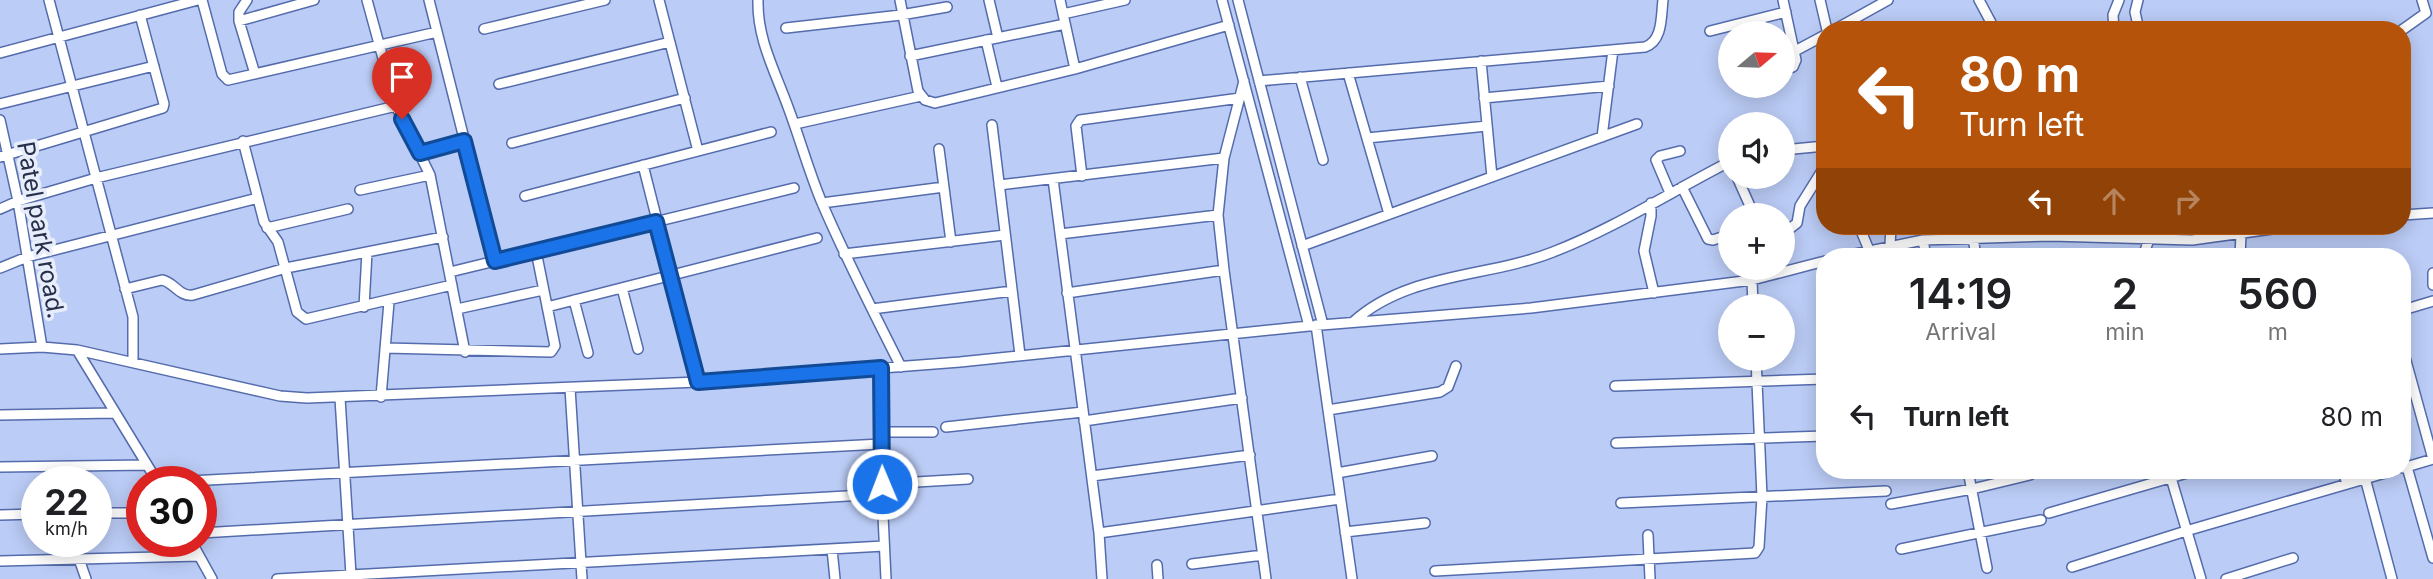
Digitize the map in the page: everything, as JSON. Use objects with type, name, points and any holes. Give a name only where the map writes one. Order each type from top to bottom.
[{"type":"street","points":[[49,0],[134,323],[132,362]]},
{"type":"street","points":[[0,53],[200,0],[223,77],[228,80],[437,32]]},
{"type":"street","points":[[247,0],[239,12],[239,21],[255,74]]},
{"type":"street","points":[[239,21],[314,0]]},
{"type":"street","points":[[367,0],[396,106],[430,175],[465,352]]},
{"type":"street","points":[[429,0],[495,261]]},
{"type":"street","points":[[484,29],[605,0]]},
{"type":"street","points":[[659,0],[698,151]]},
{"type":"street","points":[[758,0],[766,53],[822,203],[844,254],[901,367]]},
{"type":"street","points":[[900,0],[901,15],[921,96],[935,103],[1075,69],[1229,25]]},
{"type":"street","points":[[989,0],[998,38]]},
{"type":"street","points":[[1060,0],[1075,69]]},
{"type":"street","points":[[1063,13],[1125,0]]},
{"type":"street","points":[[1222,0],[1316,325]]},
{"type":"street","points":[[1238,0],[1302,246],[1316,325],[1352,579]]},
{"type":"street","points":[[1259,81],[1645,47],[1655,41],[1663,0]]},
{"type":"street","points":[[1783,0],[1788,21]]},
{"type":"street","points":[[1820,0],[1825,21]]},
{"type":"street","points":[[1850,21],[1888,0]]},
{"type":"street","points":[[1979,0],[1990,21]]},
{"type":"street","points":[[2113,21],[2119,0]]},
{"type":"street","points":[[2137,21],[2135,12],[2138,0]]},
{"type":"street","points":[[2411,24],[2426,13],[2422,0]]},
{"type":"street","points":[[786,28],[947,7]]},
{"type":"street","points":[[1710,31],[1786,12]]},
{"type":"street","points":[[5,155],[163,108],[140,15]]},
{"type":"street","points":[[910,56],[1065,24]]},
{"type":"street","points":[[986,40],[997,87]]},
{"type":"street","points":[[1796,50],[1816,40]]},
{"type":"street","points":[[499,84],[670,42]]},
{"type":"street","points":[[1602,137],[1614,50]]},
{"type":"street","points":[[1481,61],[1492,177]]},
{"type":"street","points":[[0,104],[154,66]]},
{"type":"street","points":[[1349,73],[1389,214]]},
{"type":"street","points":[[1300,77],[1323,160]]},
{"type":"street","points":[[1244,81],[1224,158],[1218,215],[1266,579]]},
{"type":"street","points":[[1484,98],[1609,86]]},
{"type":"street","points":[[794,124],[921,96]]},
{"type":"street","points":[[512,143],[685,98]]},
{"type":"street","points":[[1082,176],[1076,126],[1080,120],[1240,98]]},
{"type":"street","points":[[0,209],[96,178],[396,106]]},
{"type":"street","name":"Patel park road.","points":[[0,120],[5,155],[18,201],[42,347]]},
{"type":"street","points":[[1302,246],[1637,124]]},
{"type":"street","points":[[992,125],[1020,355]]},
{"type":"street","points":[[1367,138],[1487,126]]},
{"type":"street","points":[[526,196],[771,132]]},
{"type":"street","points":[[243,141],[267,228],[275,237],[286,268],[296,312],[301,318],[306,320],[389,302],[452,285]]},
{"type":"street","points":[[420,153],[464,141]]},
{"type":"street","points":[[1795,149],[1816,147]]},
{"type":"street","points":[[939,149],[951,242]]},
{"type":"street","points":[[1670,192],[1657,160],[1660,156],[1680,150]]},
{"type":"street","points":[[999,185],[1224,158]]},
{"type":"street","points":[[643,165],[698,382]]},
{"type":"street","points":[[1352,322],[1371,306],[1391,296],[1441,280],[1527,262],[1589,237],[1718,168]]},
{"type":"street","points":[[360,190],[430,175]]},
{"type":"street","points":[[1053,180],[1092,476],[1102,579]]},
{"type":"street","points":[[1795,224],[1800,206],[1816,180]]},
{"type":"street","points":[[822,203],[944,187]]},
{"type":"street","points":[[1682,187],[1708,239],[1718,238]]},
{"type":"street","points":[[450,272],[794,188]]},
{"type":"street","points":[[0,268],[27,257],[258,198]]},
{"type":"street","points":[[1651,203],[1644,251],[1654,293]]},
{"type":"street","points":[[267,228],[348,209]]},
{"type":"street","points":[[2411,214],[2433,213]]},
{"type":"street","points":[[1060,234],[1218,215]]},
{"type":"street","points":[[844,254],[1005,235]]},
{"type":"street","points":[[1890,246],[1891,235]]},
{"type":"street","points":[[1880,248],[1923,240],[1973,237],[2192,240],[2233,235]]},
{"type":"street","points":[[125,289],[162,280],[183,294],[192,295],[286,268],[443,237]]},
{"type":"street","points":[[1973,237],[1975,248]]},
{"type":"street","points":[[547,307],[817,238]]},
{"type":"street","points":[[2146,248],[2149,239]]},
{"type":"street","points":[[1923,240],[1924,248]]},
{"type":"street","points":[[385,348],[551,352],[555,346],[536,251]]},
{"type":"street","points":[[364,307],[367,252]]},
{"type":"street","points":[[1795,268],[1816,263]]},
{"type":"street","points":[[1067,293],[1224,270]]},
{"type":"street","points":[[2433,273],[2433,285]]},
{"type":"street","points":[[0,349],[42,347],[77,350],[280,396],[381,397],[698,382],[901,367],[1316,325],[1531,307],[1745,280]]},
{"type":"street","points":[[622,288],[638,349]]},
{"type":"street","points":[[457,309],[543,290]]},
{"type":"street","points":[[872,309],[1012,291]]},
{"type":"street","points":[[574,300],[588,353]]},
{"type":"street","points":[[2411,308],[2433,301]]},
{"type":"street","points":[[381,397],[389,302]]},
{"type":"street","name":"Patel park road.","points":[[77,350],[147,465]]},
{"type":"street","points":[[1328,410],[1440,393],[1448,387],[1456,366]]},
{"type":"street","points":[[881,368],[886,579]]},
{"type":"street","points":[[1435,571],[1755,554],[1759,547],[1762,497],[1757,371]]},
{"type":"street","points":[[1615,386],[1816,379]]},
{"type":"street","points":[[2411,379],[2433,459],[2411,465]]},
{"type":"street","points":[[570,388],[582,579]]},
{"type":"street","points":[[340,398],[351,575]]},
{"type":"street","points":[[946,427],[1084,416],[1242,398]]},
{"type":"street","points":[[0,415],[114,413]]},
{"type":"street","points":[[881,432],[933,432]]},
{"type":"street","points":[[1616,443],[1816,436]]},
{"type":"street","points":[[217,480],[881,444]]},
{"type":"street","points":[[1092,476],[1250,454]]},
{"type":"street","points":[[1337,473],[1432,456]]},
{"type":"street","points":[[0,467],[147,465]]},
{"type":"street","points":[[217,532],[578,512],[882,489],[968,479]]},
{"type":"street","points":[[1970,479],[1987,568]]},
{"type":"street","points":[[1891,504],[2013,479]]},
{"type":"street","points":[[1901,549],[2045,516],[2155,479]]},
{"type":"street","points":[[2171,479],[2201,579]]},
{"type":"street","points":[[2345,479],[2347,484]]},
{"type":"street","points":[[2072,567],[2362,479]]},
{"type":"street","points":[[2365,479],[2392,579]]},
{"type":"street","points":[[2409,479],[2433,558]]},
{"type":"street","points":[[1621,503],[1886,491]]},
{"type":"street","points":[[1099,533],[1258,513],[1340,499]]},
{"type":"street","points":[[0,515],[21,514]]},
{"type":"street","points":[[1345,533],[1425,523]]},
{"type":"street","points":[[1648,535],[1650,579]]},
{"type":"street","points":[[277,579],[884,546]]},
{"type":"street","points":[[832,549],[835,579]]},
{"type":"street","points":[[1192,564],[1263,555]]},
{"type":"street","points":[[0,561],[159,557]]},
{"type":"street","points":[[200,557],[212,579]]},
{"type":"street","points":[[2225,579],[2293,558]]},
{"type":"street","points":[[79,559],[86,579]]},
{"type":"street","points":[[1157,565],[1158,579]]},
{"type":"route","points":[[402,119],[420,153],[464,141],[495,261],[656,222],[698,382],[881,368],[882,484]]}]
